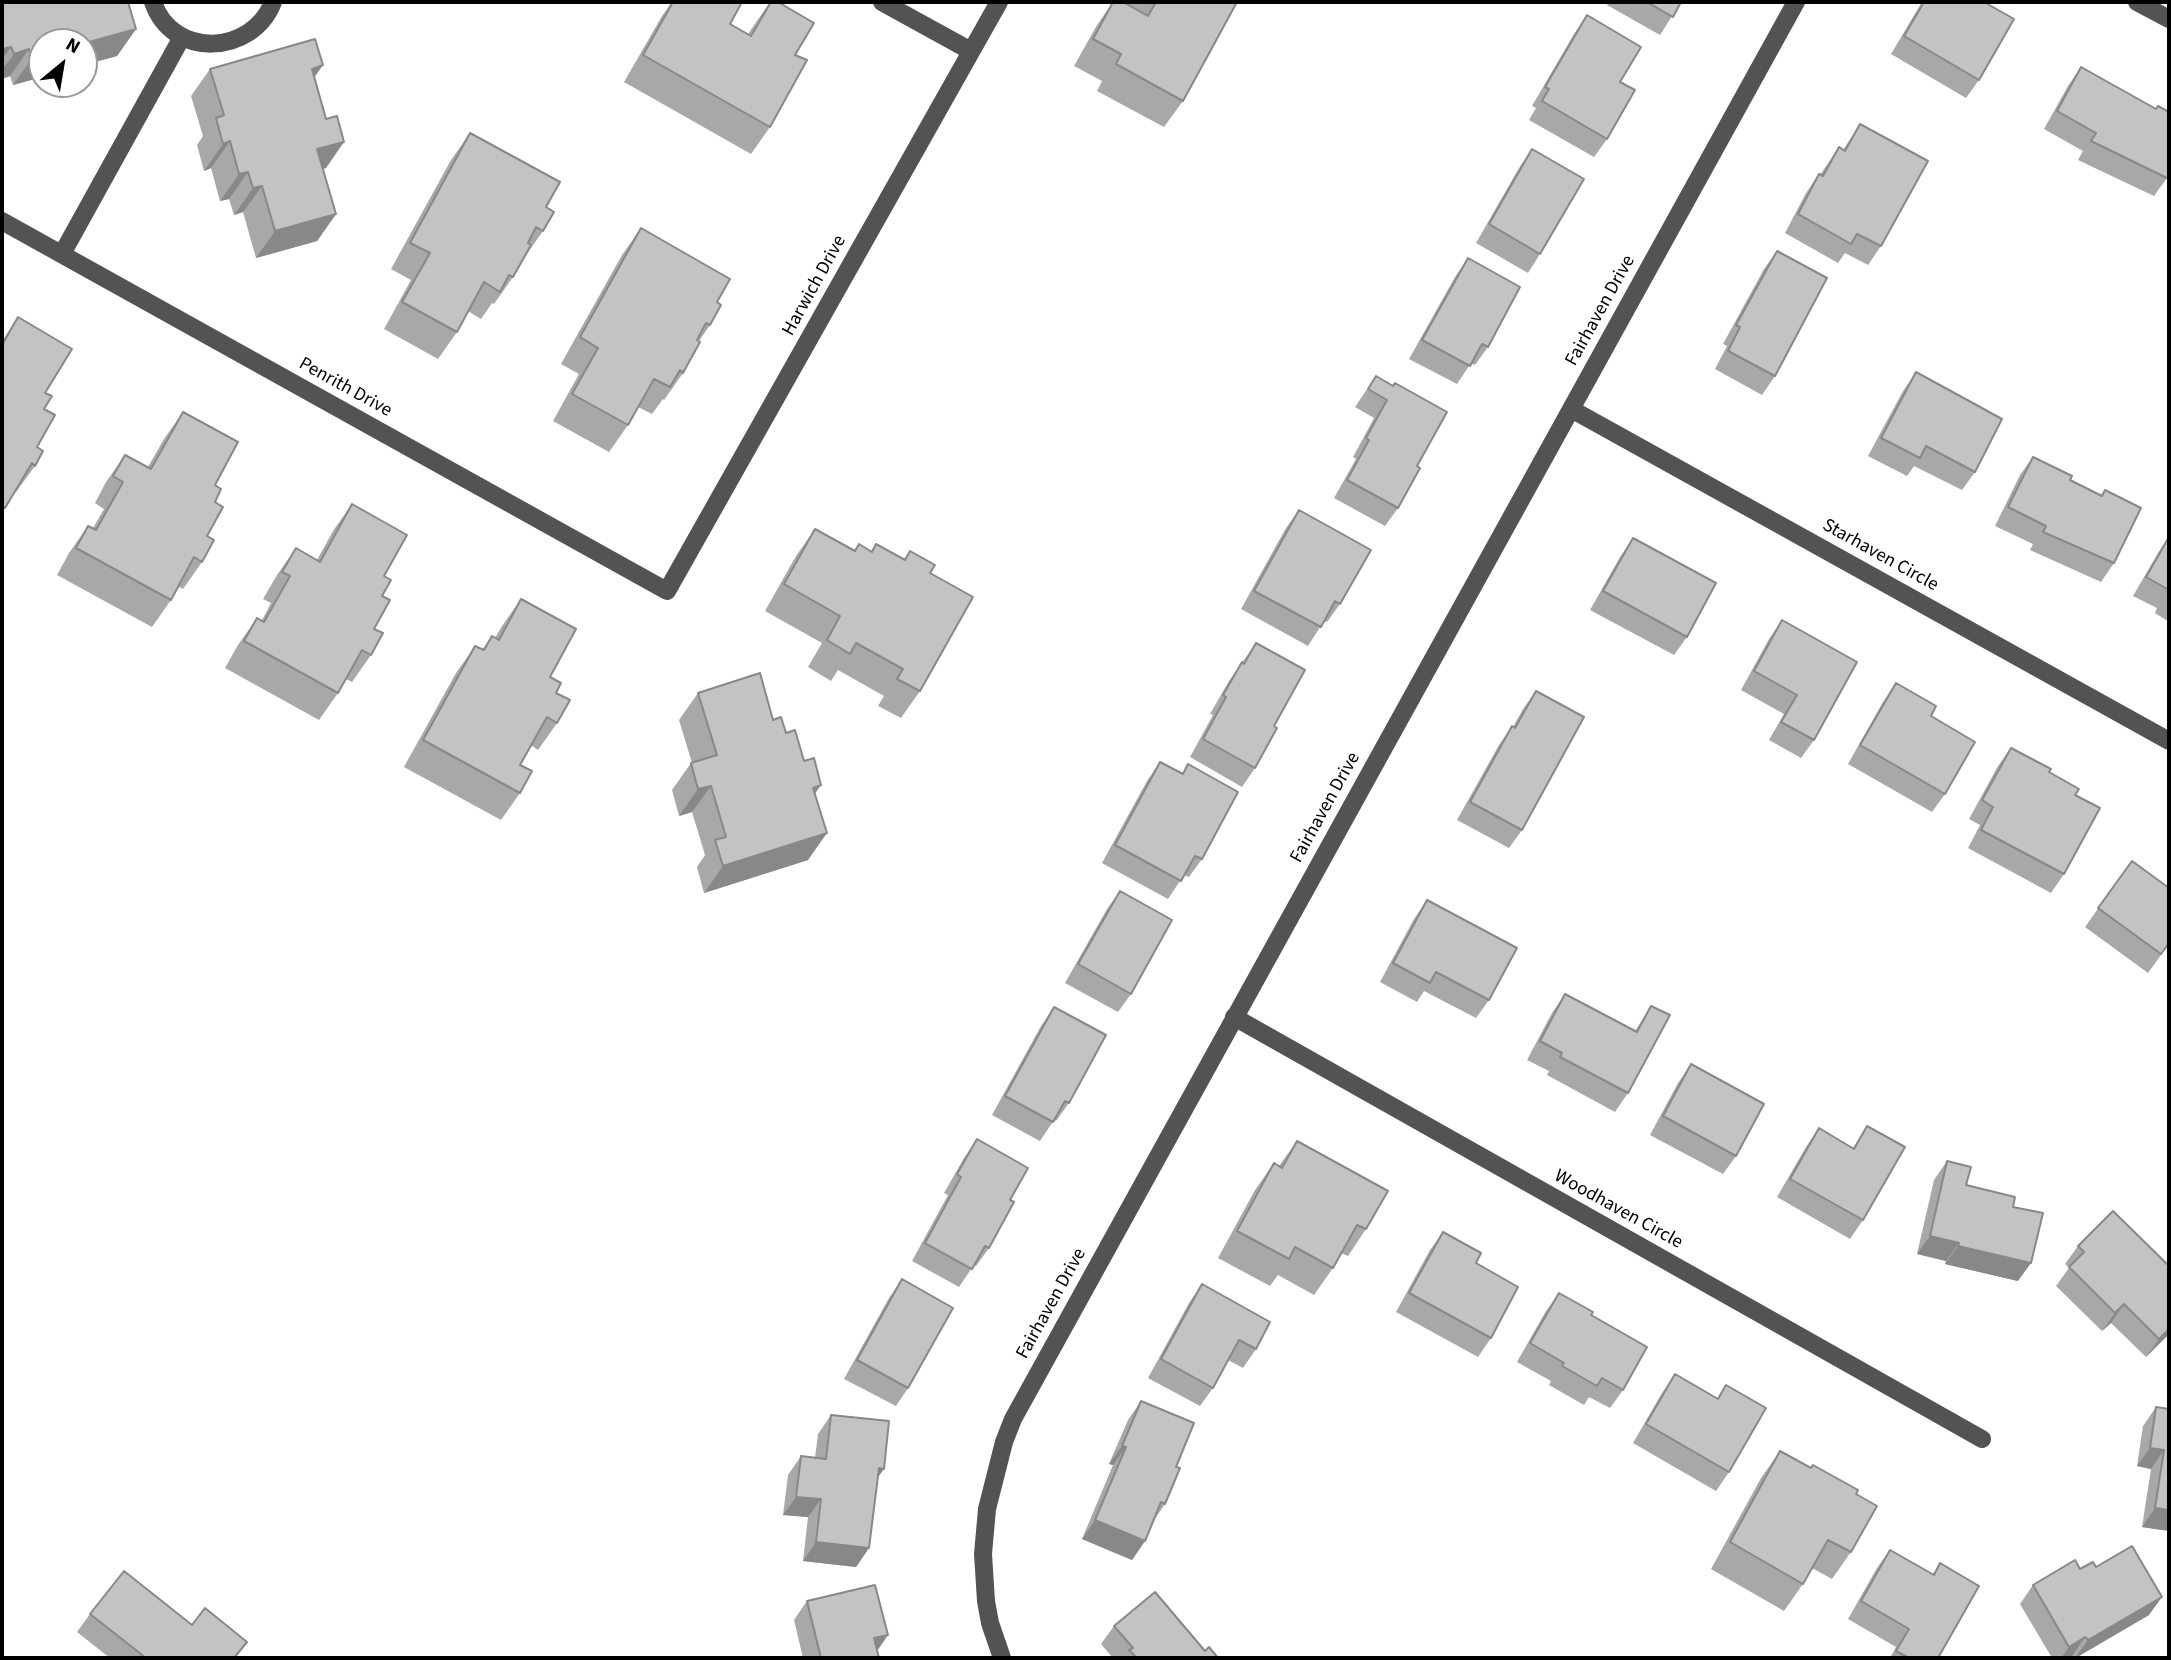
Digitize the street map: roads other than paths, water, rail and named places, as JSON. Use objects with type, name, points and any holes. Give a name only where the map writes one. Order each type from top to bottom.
[{"type":"street","points":[[153,2],[166,24],[182,37],[202,43],[224,43],[244,36],[261,23],[273,2]]},
{"type":"street","points":[[882,2],[971,51]]},
{"type":"street","name":"Harwich Drive","points":[[667,591],[999,2]]},
{"type":"street","name":"Fairhaven Drive","points":[[1002,1658],[990,1623],[983,1554],[986,1509],[1013,1419],[1796,2]]},
{"type":"street","points":[[2137,2],[2169,19]]},
{"type":"street","points":[[62,254],[182,37]]},
{"type":"street","name":"Penrith Drive","points":[[2,221],[667,591]]},
{"type":"street","name":"Starhaven Circle","points":[[1571,409],[2169,741]]},
{"type":"street","name":"Woodhaven Circle","points":[[1234,1017],[1982,1439]]}]
